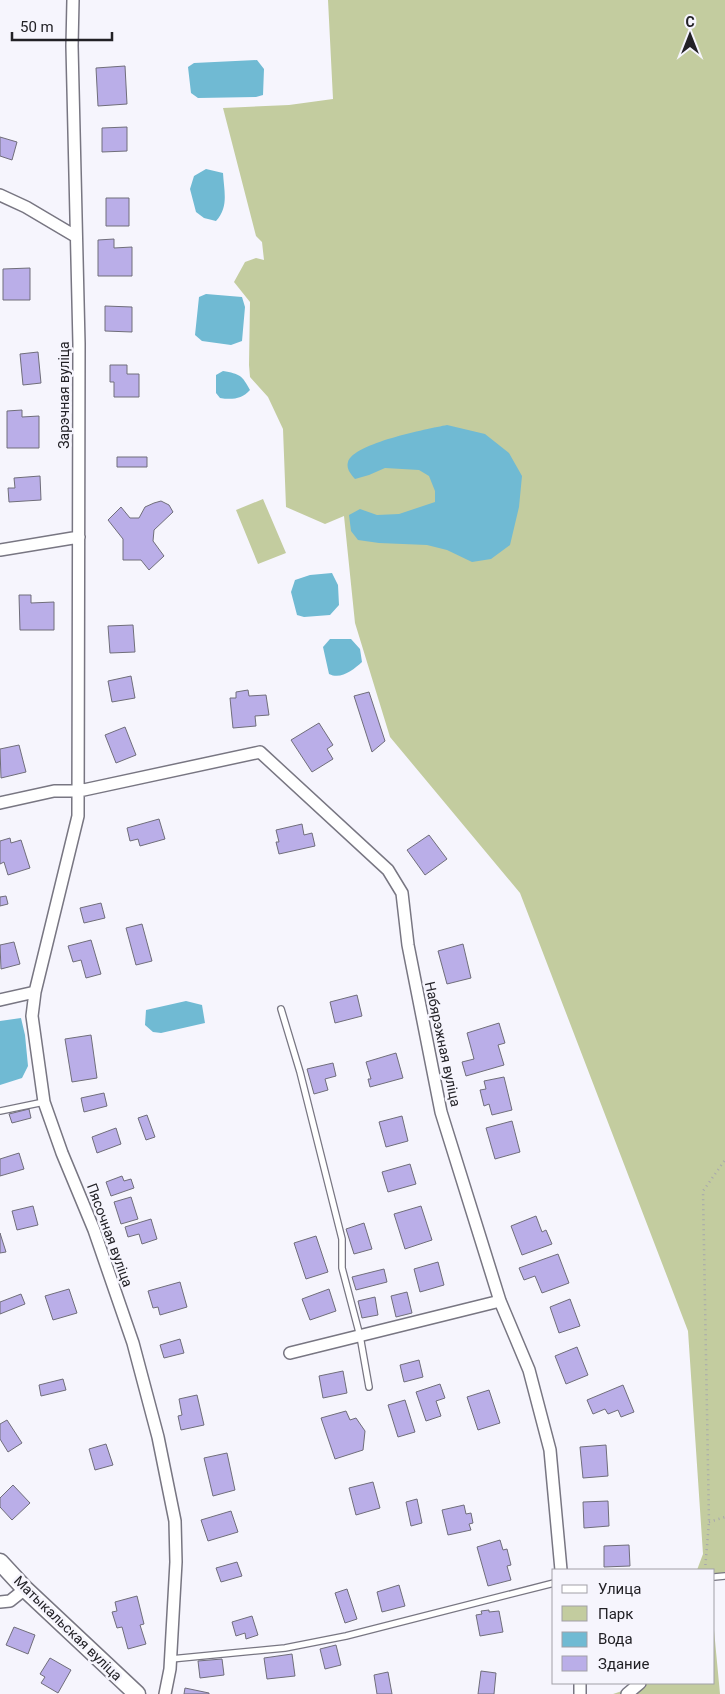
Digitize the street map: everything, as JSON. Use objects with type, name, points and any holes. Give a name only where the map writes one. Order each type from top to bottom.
[{"type":"main road","name":"Матыкальская вуліца","points":[[0,1562],[137,1694]]},
{"type":"street","name":"Зарэчная вуліца","points":[[73,0],[75,236],[79,344],[78,791]]},
{"type":"street","points":[[0,195],[26,207],[75,236]]},
{"type":"street","points":[[0,550],[79,537]]},
{"type":"street","name":"Набярэжная вуліца","points":[[78,791],[260,752],[388,870],[402,893],[408,945],[441,1112],[500,1302],[529,1370],[550,1450],[561,1569]]},
{"type":"street","points":[[0,803],[54,791],[78,791]]},
{"type":"street","name":"Пясочная вуліца","points":[[78,791],[78,816],[32,1016],[44,1102],[62,1153],[94,1230],[133,1343],[158,1436],[175,1521],[176,1562],[171,1658],[165,1694]]},
{"type":"street","points":[[0,1000],[36,992]]},
{"type":"street","points":[[290,1353],[500,1302]]},
{"type":"street","points":[[0,1602],[10,1601],[26,1589]]},
{"type":"street","points":[[627,1694],[639,1684]]},
{"type":"lane","points":[[281,1009],[300,1072],[342,1240],[342,1268],[360,1336],[369,1386]]},
{"type":"lane","points":[[0,1111],[44,1102]]},
{"type":"lane","points":[[171,1658],[285,1648],[346,1636],[552,1584]]},
{"type":"path","points":[[705,1569],[709,1522],[703,1191],[725,1160]]},
{"type":"path","points":[[709,1522],[725,1516]]},
{"type":"green space","points":[[328,0],[725,0],[725,1573],[715,1575],[715,1569],[697,1569],[703,1554],[688,1331],[520,893],[390,737],[355,623],[344,516],[325,524],[286,507],[283,429],[268,397],[250,377],[250,302],[234,282],[245,262],[256,258],[264,260],[262,242],[256,236],[223,108],[289,105],[333,99]]},
{"type":"green space","points":[[263,499],[286,553],[258,564],[236,510]]},
{"type":"green space","points":[[715,1641],[720,1694],[613,1694],[622,1691],[630,1684],[715,1684]]},
{"type":"water","points":[[257,60],[264,69],[263,95],[256,97],[198,98],[191,93],[188,67],[194,63]]},
{"type":"water","points":[[206,169],[223,173],[224,204],[223,210],[216,221],[204,218],[196,212],[190,189],[194,176]]},
{"type":"water","points":[[206,294],[242,297],[245,307],[242,341],[231,345],[202,341],[195,335],[199,297]]},
{"type":"water","points":[[223,371],[240,376],[250,390],[236,398],[220,398],[216,393],[216,375]]},
{"type":"water","points":[[447,425],[485,434],[509,453],[522,476],[519,507],[510,545],[491,559],[472,562],[447,550],[427,545],[358,540],[351,531],[349,515],[360,509],[377,515],[399,514],[435,502],[435,491],[429,476],[419,470],[385,468],[355,479],[348,467],[348,462],[353,455],[363,449],[392,438]]},
{"type":"water","points":[[332,573],[338,585],[339,605],[330,615],[304,617],[297,615],[291,592],[295,580],[310,575]]},
{"type":"water","points":[[330,639],[351,639],[360,649],[362,662],[351,671],[342,675],[333,676],[329,674],[323,647]]},
{"type":"water","points":[[186,1001],[202,1005],[205,1023],[161,1033],[153,1032],[145,1025],[146,1010]]},
{"type":"water","points":[[21,1018],[25,1035],[28,1066],[22,1078],[0,1085],[0,1021]]},
{"type":"building","points":[[125,66],[127,104],[98,106],[96,68]]},
{"type":"building","points":[[127,127],[127,151],[102,152],[102,128]]},
{"type":"building","points":[[0,137],[17,142],[12,160],[0,156]]},
{"type":"building","points":[[106,198],[129,198],[129,226],[106,226]]},
{"type":"building","points":[[114,239],[114,248],[132,247],[132,276],[98,276],[98,240]]},
{"type":"building","points":[[30,268],[30,300],[3,300],[3,269]]},
{"type":"building","points":[[105,306],[132,307],[132,332],[105,331]]},
{"type":"building","points":[[38,352],[41,383],[23,385],[20,354]]},
{"type":"building","points":[[110,365],[127,365],[127,374],[139,374],[139,397],[114,397],[114,382],[110,382]]},
{"type":"building","points":[[22,410],[22,417],[39,416],[39,448],[7,448],[7,411]]},
{"type":"building","points":[[117,457],[147,457],[147,467],[117,467]]},
{"type":"building","points":[[40,476],[41,500],[9,502],[8,488],[15,488],[14,478]]},
{"type":"building","points":[[161,501],[169,505],[173,512],[154,530],[153,541],[164,556],[149,570],[141,560],[123,560],[123,539],[108,520],[121,507],[130,518],[139,518],[145,507]]},
{"type":"building","points":[[19,595],[31,595],[31,603],[54,602],[54,630],[20,630]]},
{"type":"building","points":[[133,625],[135,652],[110,653],[108,626]]},
{"type":"building","points":[[131,676],[135,698],[112,702],[108,681]]},
{"type":"building","points":[[248,690],[249,696],[266,695],[269,715],[255,716],[256,726],[233,728],[230,698],[236,698],[236,692]]},
{"type":"building","points":[[369,692],[385,741],[372,752],[354,696]]},
{"type":"building","points":[[319,723],[333,745],[327,749],[333,759],[312,772],[291,740]]},
{"type":"building","points":[[125,727],[136,755],[116,763],[105,735]]},
{"type":"building","points":[[19,745],[26,772],[1,778],[0,749]]},
{"type":"building","points":[[159,819],[165,839],[140,846],[138,839],[130,841],[127,828]]},
{"type":"building","points":[[302,824],[304,835],[312,833],[315,846],[279,854],[276,830]]},
{"type":"building","points":[[429,835],[447,859],[425,875],[407,850]]},
{"type":"building","points":[[10,838],[11,843],[21,840],[30,868],[8,875],[4,862],[0,864],[0,841]]},
{"type":"building","points":[[6,896],[8,904],[0,906],[0,897]]},
{"type":"building","points":[[101,903],[105,918],[84,923],[80,908]]},
{"type":"building","points":[[142,924],[152,961],[136,965],[126,928]]},
{"type":"building","points":[[91,940],[101,974],[86,978],[81,960],[73,962],[68,946]]},
{"type":"building","points":[[14,942],[20,964],[1,969],[0,945]]},
{"type":"building","points":[[463,944],[471,978],[447,984],[438,951]]},
{"type":"building","points":[[357,995],[362,1016],[335,1023],[330,1002]]},
{"type":"building","points":[[499,1023],[505,1043],[498,1045],[504,1065],[466,1076],[462,1062],[474,1059],[467,1033]]},
{"type":"building","points":[[91,1035],[97,1078],[72,1082],[65,1039]]},
{"type":"building","points":[[396,1053],[403,1078],[370,1087],[368,1079],[371,1079],[366,1062]]},
{"type":"building","points":[[333,1063],[336,1076],[325,1079],[328,1090],[314,1094],[307,1069]]},
{"type":"building","points":[[504,1077],[512,1110],[492,1115],[489,1104],[484,1106],[480,1090],[486,1089],[484,1081]]},
{"type":"building","points":[[104,1093],[107,1106],[84,1112],[81,1098]]},
{"type":"building","points":[[29,1109],[31,1118],[12,1123],[9,1114]]},
{"type":"building","points":[[147,1115],[155,1137],[146,1140],[138,1118]]},
{"type":"building","points":[[402,1116],[408,1141],[386,1147],[379,1122]]},
{"type":"building","points":[[512,1121],[520,1152],[495,1159],[486,1128]]},
{"type":"building","points":[[116,1128],[121,1144],[97,1153],[92,1137]]},
{"type":"building","points":[[19,1153],[24,1169],[0,1176],[0,1159]]},
{"type":"building","points":[[410,1164],[416,1184],[388,1192],[382,1172]]},
{"type":"building","points":[[122,1176],[124,1181],[131,1179],[134,1188],[111,1196],[106,1182]]},
{"type":"building","points":[[131,1197],[138,1219],[121,1224],[114,1202]]},
{"type":"building","points":[[33,1206],[38,1225],[17,1230],[12,1211]]},
{"type":"building","points":[[421,1206],[432,1240],[405,1249],[394,1214]]},
{"type":"building","points":[[536,1216],[542,1232],[546,1230],[552,1244],[522,1255],[511,1226]]},
{"type":"building","points":[[151,1219],[157,1239],[142,1244],[139,1234],[128,1237],[125,1227]]},
{"type":"building","points":[[364,1223],[372,1249],[354,1254],[346,1229]]},
{"type":"building","points":[[0,1233],[6,1252],[0,1253]]},
{"type":"building","points":[[316,1236],[328,1272],[306,1279],[294,1243]]},
{"type":"building","points":[[558,1254],[569,1283],[542,1293],[535,1276],[524,1280],[519,1268]]},
{"type":"building","points":[[438,1262],[444,1285],[420,1292],[414,1269]]},
{"type":"building","points":[[384,1269],[387,1282],[356,1290],[352,1277]]},
{"type":"building","points":[[180,1282],[187,1307],[160,1315],[158,1307],[153,1308],[148,1291]]},
{"type":"building","points":[[69,1289],[77,1313],[53,1320],[45,1296]]},
{"type":"building","points":[[329,1289],[336,1311],[310,1320],[302,1299]]},
{"type":"building","points":[[407,1292],[412,1313],[396,1317],[391,1296]]},
{"type":"building","points":[[21,1294],[25,1304],[0,1314],[0,1302]]},
{"type":"building","points":[[375,1297],[378,1315],[362,1318],[358,1301]]},
{"type":"building","points":[[570,1299],[580,1326],[559,1333],[550,1307]]},
{"type":"building","points":[[180,1339],[184,1353],[164,1358],[160,1345]]},
{"type":"building","points":[[577,1347],[588,1375],[566,1384],[555,1356]]},
{"type":"building","points":[[419,1360],[423,1377],[404,1382],[400,1365]]},
{"type":"building","points":[[343,1371],[347,1393],[323,1398],[319,1376]]},
{"type":"building","points":[[63,1379],[66,1390],[41,1396],[39,1385]]},
{"type":"building","points":[[440,1384],[445,1398],[436,1401],[441,1416],[426,1421],[416,1392]]},
{"type":"building","points":[[623,1385],[634,1412],[621,1417],[618,1410],[608,1414],[605,1409],[593,1414],[587,1400]]},
{"type":"building","points":[[489,1390],[500,1423],[478,1430],[467,1397]]},
{"type":"building","points":[[197,1395],[204,1425],[181,1430],[178,1416],[182,1415],[179,1399]]},
{"type":"building","points":[[405,1400],[415,1432],[398,1437],[388,1405]]},
{"type":"building","points":[[346,1411],[350,1420],[356,1418],[365,1431],[363,1450],[335,1459],[321,1418]]},
{"type":"building","points":[[7,1420],[22,1443],[8,1452],[0,1439],[0,1424]]},
{"type":"building","points":[[106,1444],[113,1465],[95,1470],[89,1449]]},
{"type":"building","points":[[606,1445],[608,1476],[583,1478],[580,1447]]},
{"type":"building","points":[[227,1453],[235,1490],[213,1496],[204,1458]]},
{"type":"building","points":[[373,1482],[380,1508],[356,1515],[349,1488]]},
{"type":"building","points":[[13,1485],[30,1503],[12,1520],[0,1507],[0,1498]]},
{"type":"building","points":[[417,1499],[422,1523],[411,1526],[406,1502]]},
{"type":"building","points":[[608,1501],[609,1526],[584,1528],[583,1502]]},
{"type":"building","points":[[464,1505],[466,1514],[471,1513],[473,1523],[469,1524],[471,1530],[448,1535],[442,1510]]},
{"type":"building","points":[[231,1511],[238,1532],[208,1541],[201,1520]]},
{"type":"building","points":[[500,1540],[503,1550],[507,1549],[511,1565],[507,1566],[511,1580],[488,1586],[477,1547]]},
{"type":"building","points":[[629,1545],[630,1566],[604,1567],[604,1546]]},
{"type":"building","points":[[237,1562],[242,1576],[221,1582],[216,1568]]},
{"type":"building","points":[[399,1585],[405,1606],[382,1612],[377,1592]]},
{"type":"building","points":[[347,1589],[357,1619],[345,1623],[335,1593]]},
{"type":"building","points":[[137,1596],[144,1624],[140,1625],[146,1644],[128,1649],[122,1627],[117,1628],[112,1612],[117,1611],[115,1602]]},
{"type":"building","points":[[489,1610],[489,1612],[499,1611],[503,1632],[480,1636],[476,1615],[482,1614],[481,1611]]},
{"type":"building","points":[[252,1616],[258,1635],[246,1639],[245,1633],[236,1636],[232,1622]]},
{"type":"building","points":[[14,1627],[35,1635],[28,1654],[6,1645]]},
{"type":"building","points":[[336,1645],[341,1665],[325,1669],[320,1649]]},
{"type":"building","points":[[292,1654],[295,1676],[267,1679],[264,1658]]},
{"type":"building","points":[[50,1658],[71,1670],[58,1693],[41,1683],[45,1677],[40,1674]]},
{"type":"building","points":[[222,1659],[224,1675],[200,1678],[198,1661]]},
{"type":"building","points":[[481,1671],[496,1673],[494,1694],[478,1694]]},
{"type":"building","points":[[388,1672],[392,1694],[377,1694],[374,1675]]},
{"type":"building","points":[[185,1688],[209,1693],[209,1694],[184,1694]]}]
